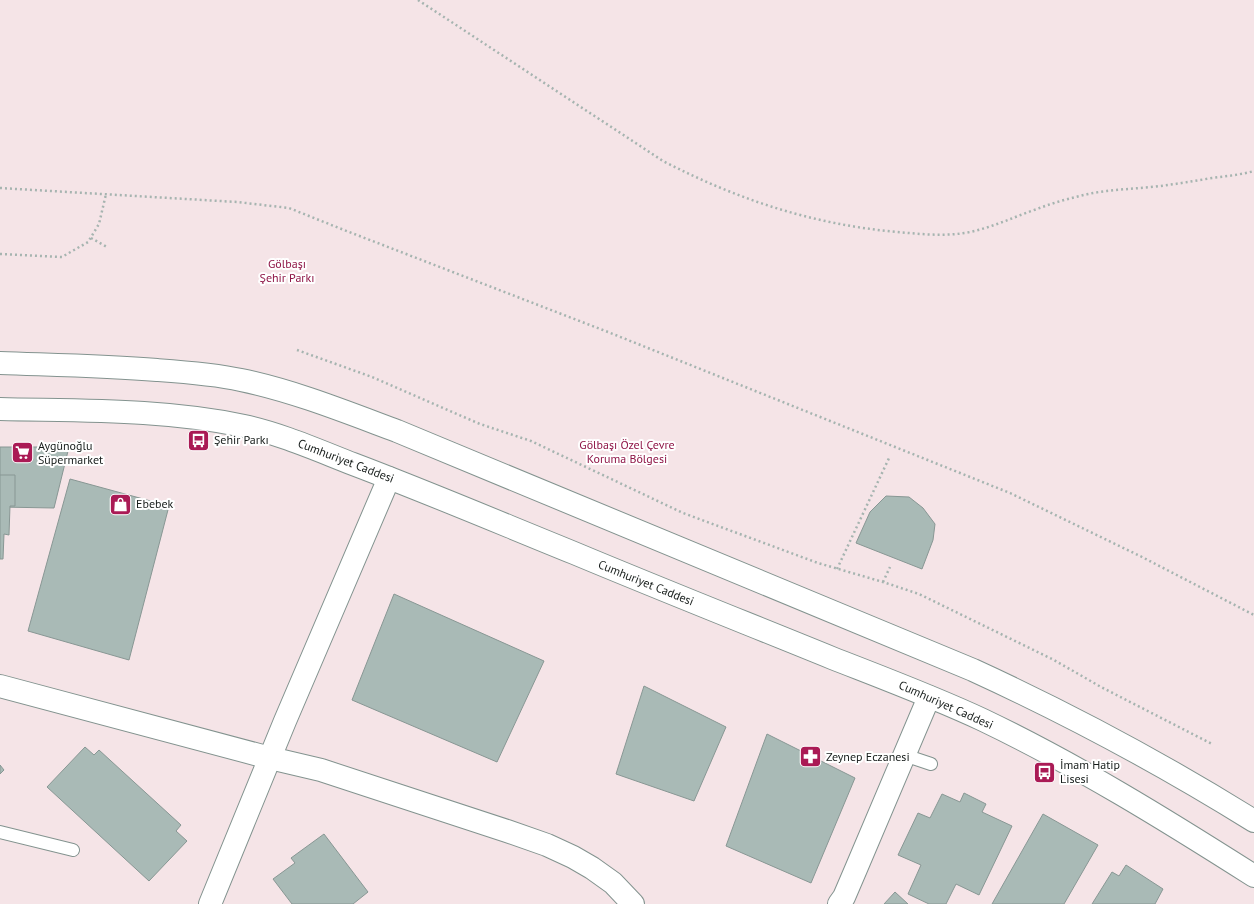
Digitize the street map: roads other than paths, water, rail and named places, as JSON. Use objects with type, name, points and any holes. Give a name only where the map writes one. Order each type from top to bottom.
[{"type":"main road","points":[[0,363],[112,366],[195,373],[241,380],[282,391],[334,408],[397,431],[980,674],[1075,719],[1215,796],[1254,821]]},
{"type":"main road","name":"Cumhuriyet Caddesi","points":[[0,409],[122,412],[221,422],[249,427],[285,438],[389,478],[929,697],[982,720],[1030,744],[1120,793],[1254,876]]},
{"type":"main road","points":[[210,904],[270,758],[389,478]]},
{"type":"main road","points":[[0,686],[336,775],[453,812],[573,857],[613,883],[633,904]]},
{"type":"main road","points":[[839,904],[844,897],[929,697]]},
{"type":"lane","points":[[904,755],[931,764]]},
{"type":"lane","points":[[0,832],[73,850]]},
{"type":"place","name":"Şehir Parkı","points":[[199,440]]},
{"type":"place","name":"Aygünoğlu Süpermarket","points":[[23,453]]},
{"type":"place","name":"Ebebek","points":[[121,504]]},
{"type":"place","name":"Zeynep Eczanesi","points":[[811,757]]},
{"type":"place","name":"İmam Hatip Lisesi","points":[[1045,772]]},
{"type":"park label","name":"Gölbaşı Şehir Parkı","points":[[287,271]]},
{"type":"park label","name":"Gölbaşı Özel Çevre Koruma Bölgesi","points":[[627,452]]}]
